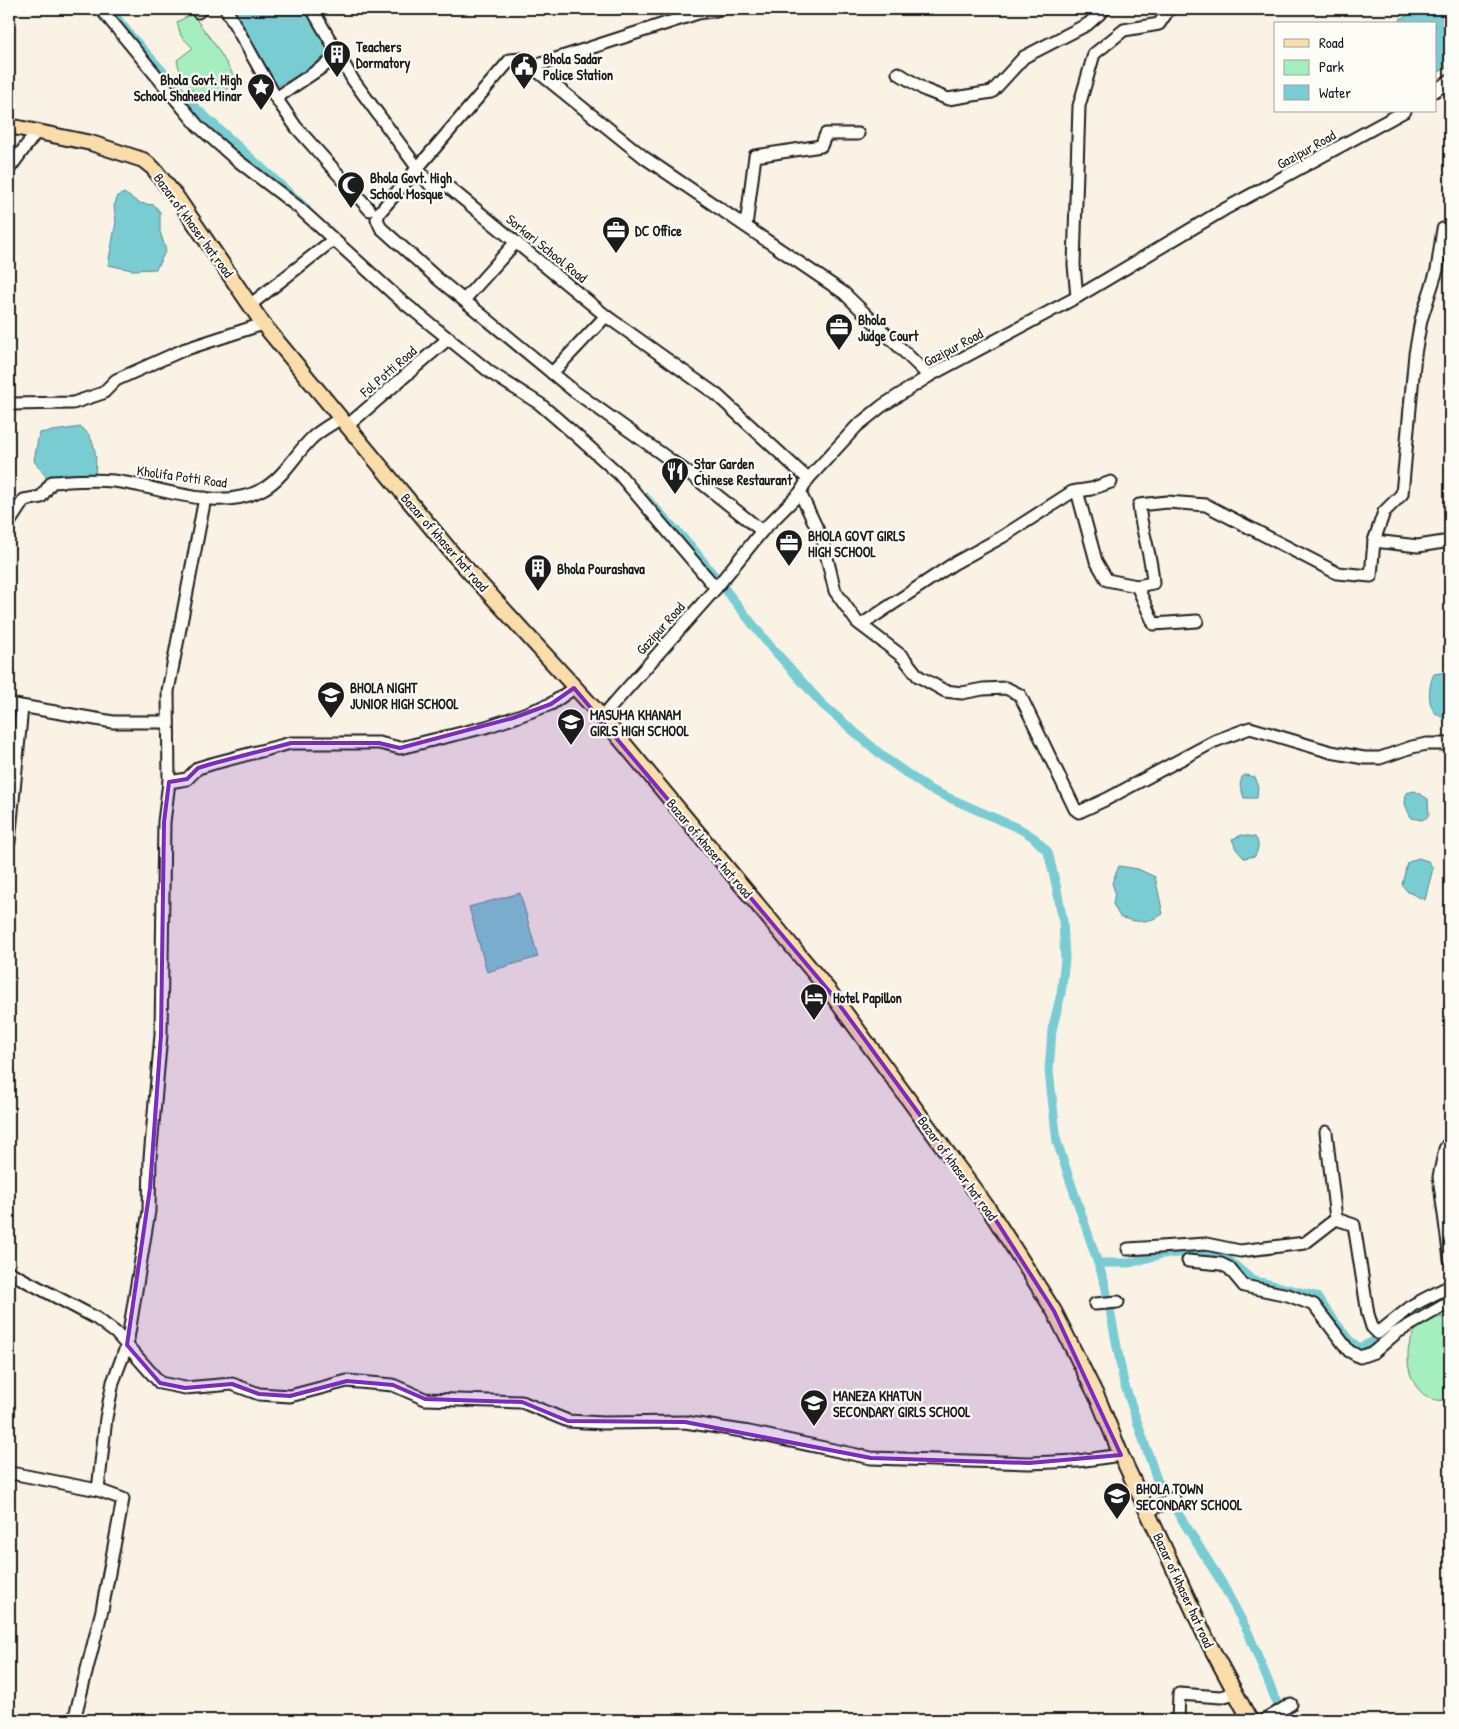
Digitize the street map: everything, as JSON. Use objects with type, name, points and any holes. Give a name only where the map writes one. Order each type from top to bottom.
[{"type":"main road","name":"Bazar of khaser hat road","points":[[9,126],[91,142],[144,160],[178,199],[263,324],[453,554],[574,688],[602,716],[830,992],[990,1211],[1054,1311],[1099,1401],[1121,1455],[1151,1510],[1235,1693],[1250,1720]]},
{"type":"street","points":[[101,9],[198,126],[233,157],[298,207],[398,298],[491,374],[540,404],[620,474],[716,588]]},
{"type":"street","points":[[226,9],[276,98],[296,127],[370,210]]},
{"type":"street","name":"Sorkari School Road","points":[[312,9],[353,80],[434,188],[446,185],[606,316],[716,394],[808,479]]},
{"type":"street","points":[[532,67],[698,13],[722,9]]},
{"type":"street","points":[[898,74],[925,90],[948,99],[992,92],[1024,57],[1088,24],[1105,9]]},
{"type":"street","points":[[1077,296],[1074,265],[1079,106],[1094,54],[1124,30],[1160,24],[1168,9]]},
{"type":"street","points":[[276,98],[339,56]]},
{"type":"street","points":[[762,531],[694,477],[552,373],[381,228],[377,219],[379,213],[510,60],[522,59],[645,158],[844,293],[930,376]]},
{"type":"street","points":[[1436,90],[1450,80]]},
{"type":"street","name":"Gazipur Road","points":[[602,716],[716,588],[762,531],[800,493],[808,479],[857,426],[882,406],[930,376],[1077,296],[1225,209],[1403,112]]},
{"type":"street","points":[[9,170],[37,131]]},
{"type":"street","points":[[746,226],[756,156],[821,146],[826,134],[858,134]]},
{"type":"street","points":[[1077,491],[1096,561],[1107,580],[1137,586],[1153,582],[1149,548],[1140,522],[1139,505],[1167,502],[1206,506],[1338,573],[1371,576],[1374,541],[1384,512],[1402,494],[1415,354],[1421,320],[1437,270],[1443,229],[1450,229]]},
{"type":"street","points":[[250,305],[333,240]]},
{"type":"street","points":[[464,300],[516,242]]},
{"type":"street","points":[[552,373],[606,316]]},
{"type":"street","points":[[9,404],[73,403],[103,393],[116,380],[183,350],[263,324]]},
{"type":"street","name":"Fol Potti Road","points":[[344,422],[448,338]]},
{"type":"street","name":"Kholifa Potti Road","points":[[9,523],[24,500],[41,497],[52,482],[86,479],[114,481],[204,498],[232,499],[262,490],[274,482],[312,437],[344,422]]},
{"type":"street","points":[[861,625],[953,564],[1077,491],[1111,482]]},
{"type":"street","points":[[800,493],[823,541],[835,591],[861,625],[903,657],[918,676],[945,691],[962,693],[983,689],[1006,688],[1020,695],[1075,809],[1079,812],[1100,803],[1215,741],[1250,728],[1331,752],[1364,758],[1380,758],[1420,745],[1450,744]]},
{"type":"street","points":[[98,1490],[100,1464],[113,1382],[127,1345],[149,1203],[150,1158],[161,1035],[164,822],[169,782],[167,722],[169,676],[204,498]]},
{"type":"street","points":[[1374,541],[1418,546],[1450,541]]},
{"type":"street","points":[[1137,586],[1154,624],[1197,621]]},
{"type":"street","points":[[169,782],[187,779],[198,768],[291,743],[378,743],[400,748],[486,727],[513,718],[551,704],[574,688]]},
{"type":"street","points":[[9,704],[113,722],[167,722]]},
{"type":"street","points":[[9,842],[22,707]]},
{"type":"street","points":[[1326,1132],[1336,1219]]},
{"type":"street","points":[[1450,1141],[1445,1149],[1439,1177],[1450,1259]]},
{"type":"street","points":[[1128,1249],[1206,1244],[1240,1251],[1305,1244],[1336,1219]]},
{"type":"street","points":[[1336,1219],[1354,1225],[1368,1314],[1372,1327],[1378,1333],[1413,1305],[1450,1286]]},
{"type":"street","points":[[1188,1262],[1222,1264],[1229,1268],[1244,1286],[1288,1295],[1314,1305],[1349,1351],[1360,1357],[1374,1352],[1396,1333],[1450,1302]]},
{"type":"street","points":[[9,1272],[96,1318],[116,1333],[160,1383],[184,1388],[232,1384],[259,1394],[290,1396],[347,1381],[393,1385],[425,1399],[522,1402],[568,1421],[603,1423],[685,1422],[750,1432],[871,1458],[1029,1463],[1078,1461],[1121,1455]]},
{"type":"street","points":[[1095,1304],[1118,1302]]},
{"type":"street","points":[[11,1473],[98,1490],[123,1499],[102,1610],[74,1720]]},
{"type":"street","points":[[1151,1510],[1174,1498]]},
{"type":"street","points":[[1178,1720],[1179,1694],[1222,1697],[1235,1693]]},
{"type":"street","points":[[1265,1720],[1291,1704]]},
{"type":"highlighted area","points":[[574,688],[830,992],[990,1211],[1054,1311],[1121,1455],[1029,1463],[871,1458],[685,1422],[568,1421],[522,1402],[425,1399],[393,1385],[347,1381],[290,1396],[259,1394],[232,1384],[185,1388],[160,1383],[127,1345],[150,1188],[161,1035],[164,822],[169,782],[187,779],[198,768],[291,743],[379,743],[400,748],[513,718],[551,704]]},
{"type":"green space","points":[[192,14],[216,46],[237,81],[220,96],[205,103],[184,79],[177,60],[193,48],[181,36],[177,22]]},
{"type":"green space","points":[[1431,1316],[1450,1318],[1450,1399],[1435,1400],[1424,1394],[1415,1384],[1409,1370],[1408,1355],[1411,1340],[1418,1326]]},
{"type":"water","points":[[230,9],[308,9],[320,35],[331,46],[322,58],[298,76],[275,87]]},
{"type":"water","points":[[1420,9],[1449,9],[1450,66],[1436,73],[1436,22],[1402,22],[1400,19]]},
{"type":"water","points":[[124,193],[139,203],[154,205],[160,212],[160,232],[166,250],[156,269],[132,270],[108,265],[116,222],[114,206],[118,196]]},
{"type":"water","points":[[81,427],[93,442],[96,461],[95,475],[47,478],[34,461],[39,433]]},
{"type":"water","points":[[1447,672],[1450,674],[1450,718],[1437,714],[1430,703],[1429,695],[1434,674]]},
{"type":"water","points":[[1245,775],[1255,777],[1258,784],[1257,798],[1244,798],[1240,785],[1242,777]]},
{"type":"water","points":[[1415,791],[1428,799],[1429,816],[1422,820],[1411,818],[1405,804],[1406,793]]},
{"type":"water","points":[[1242,835],[1257,839],[1258,846],[1255,856],[1244,858],[1236,849],[1232,839]]},
{"type":"water","points":[[1418,858],[1428,861],[1433,868],[1425,900],[1408,892],[1402,885],[1407,863]]},
{"type":"water","points":[[1119,866],[1138,869],[1155,877],[1163,914],[1153,919],[1142,921],[1120,917],[1113,904],[1115,892],[1112,883]]},
{"type":"water","points":[[520,893],[538,957],[487,972],[469,907]]},
{"type":"waterway","points":[[110,9],[130,35],[196,108],[306,208]]},
{"type":"waterway","points":[[644,496],[691,546],[765,640],[822,704],[885,758],[929,789],[1020,829],[1033,837],[1048,852],[1063,922],[1065,959],[1061,994],[1052,1030],[1049,1071],[1057,1142],[1105,1284],[1124,1383],[1157,1480],[1222,1583],[1248,1632],[1284,1720]]},
{"type":"waterway","points":[[1098,1263],[1130,1263],[1162,1254],[1201,1252],[1225,1257],[1252,1280],[1316,1296],[1348,1339],[1359,1348],[1378,1339],[1405,1319],[1450,1295]]},
{"type":"place","name":"Teachers Dormatory","points":[[337,78]]},
{"type":"place","name":"Bhola Sadar Police Station","points":[[524,90]]},
{"type":"place","name":"Bhola Govt. High School Shaheed Minar","points":[[261,111]]},
{"type":"place","name":"Bhola Govt. High School Mosque","points":[[351,209]]},
{"type":"place","name":"DC Office","points":[[616,254]]},
{"type":"place","name":"Bhola Judge Court","points":[[839,351]]},
{"type":"place","name":"Star Garden Chinese Restaurant","points":[[675,495]]},
{"type":"place","name":"BHOLA GOVT GIRLS HIGH SCHOOL","points":[[789,567]]},
{"type":"place","name":"Bhola Pourashava","points":[[538,592]]},
{"type":"place","name":"BHOLA NIGHT JUNIOR HIGH SCHOOL","points":[[331,719]]},
{"type":"place","name":"MASUMA KHANAM GIRLS HIGH SCHOOL","points":[[571,746]]},
{"type":"place","name":"Hotel Papillon","points":[[814,1021]]},
{"type":"place","name":"MANEZA KHATUN SECONDARY GIRLS SCHOOL","points":[[814,1427]]},
{"type":"place","name":"BHOLA TOWN SECONDARY SCHOOL","points":[[1117,1520]]}]
